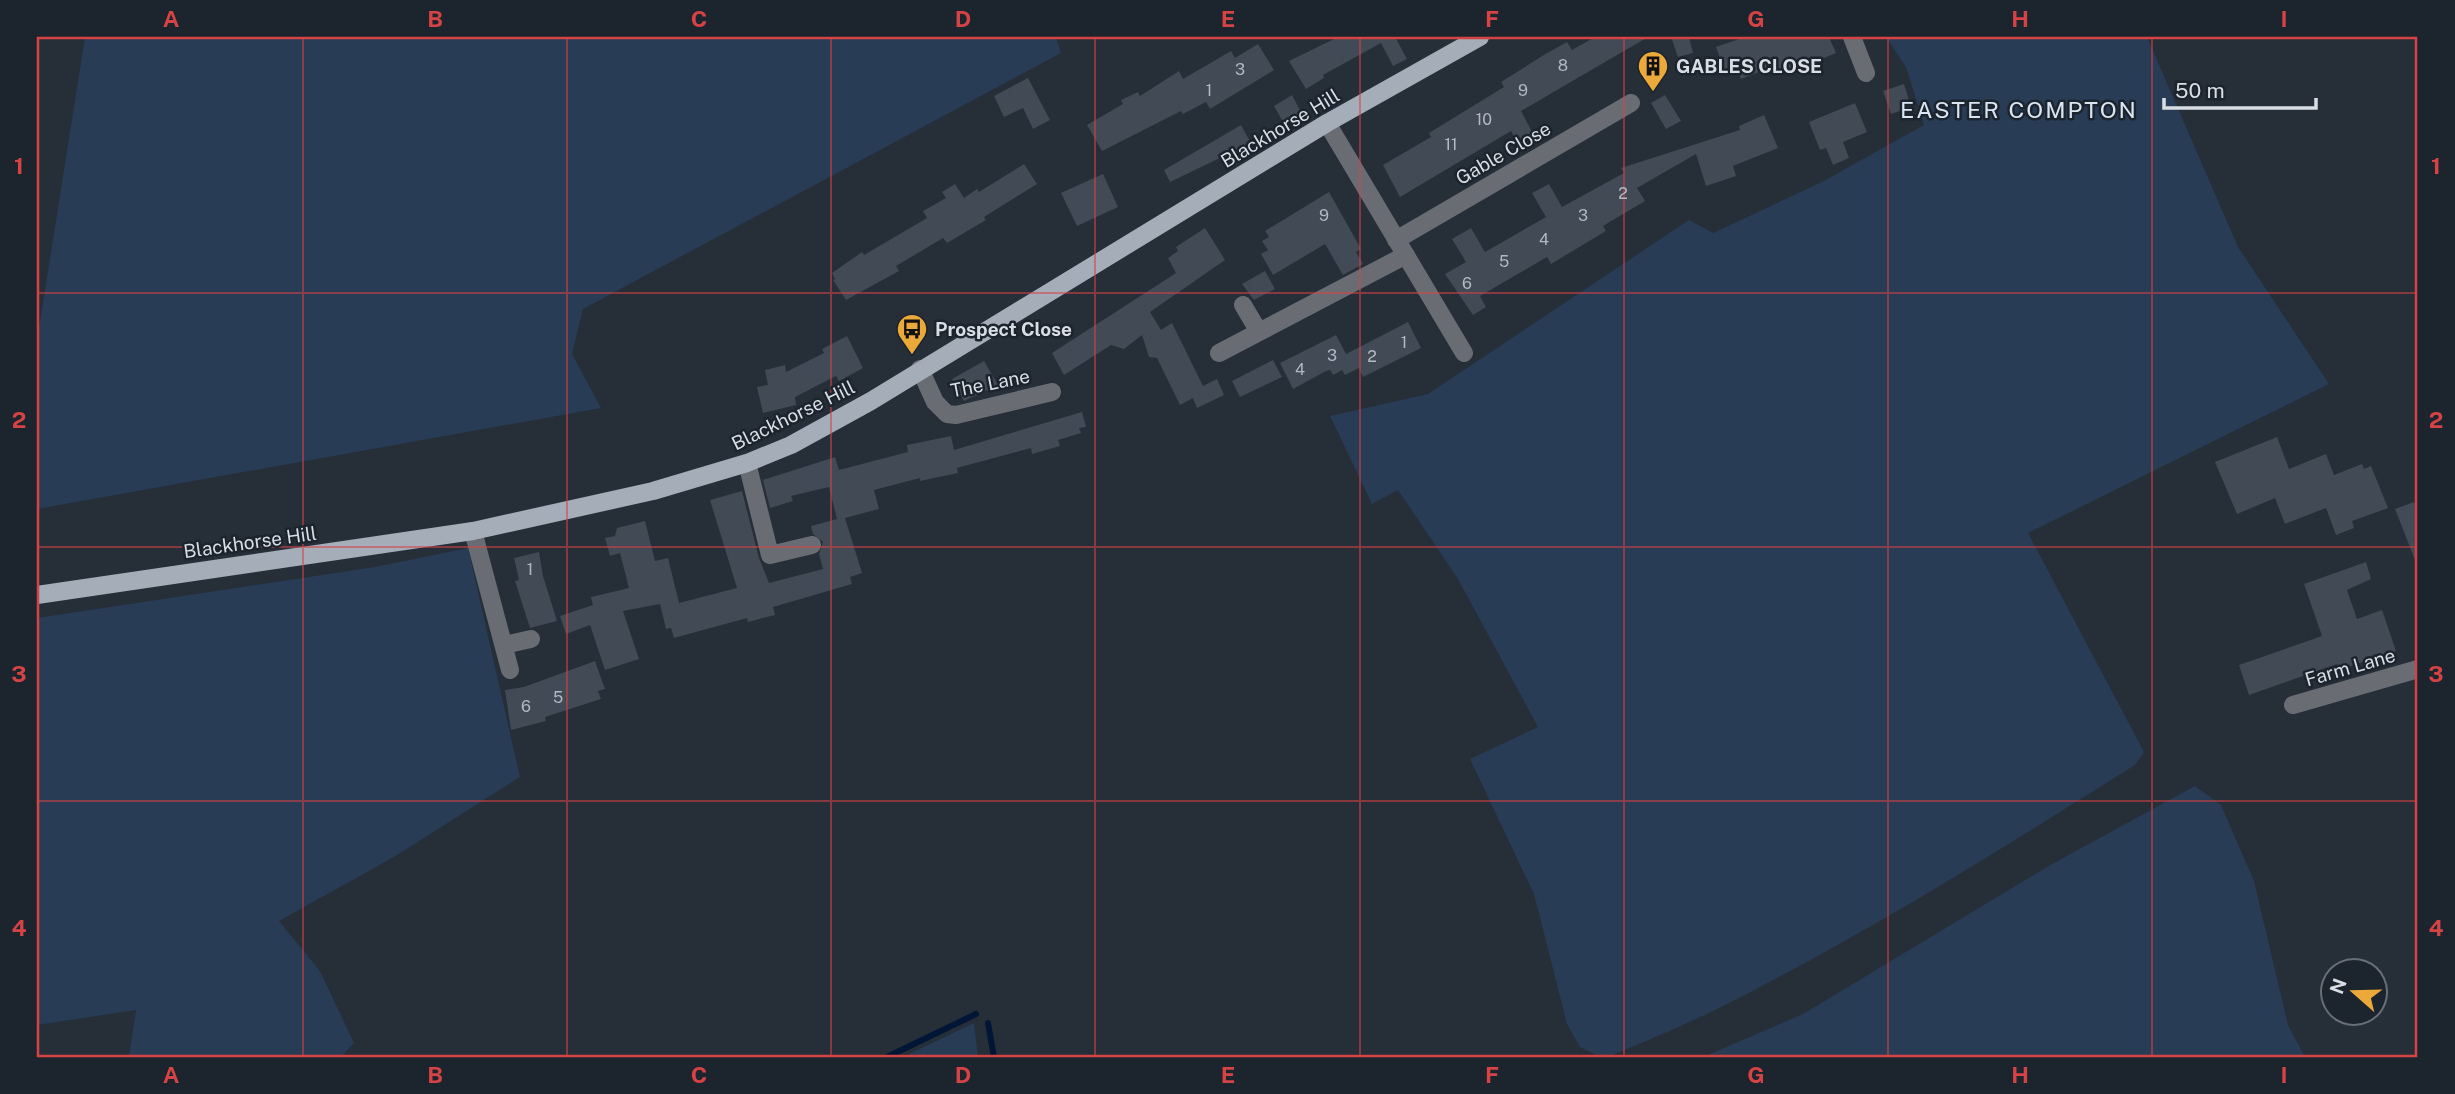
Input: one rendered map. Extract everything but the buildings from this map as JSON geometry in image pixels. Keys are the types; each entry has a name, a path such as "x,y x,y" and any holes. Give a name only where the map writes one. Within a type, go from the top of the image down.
{"main road":[{"name":"Blackhorse Hill","path":"37,595 473,531 653,491 747,463 791,445 871,401 1327,123 1480,37"}],"street":[{"path":"1852,37 1866,73"},
{"name":"Gable Close","path":"1401,248 1631,103"},
{"path":"1327,123 1464,353"},
{"path":"1219,353 1401,248"},
{"path":"1243,305 1258,332"},
{"name":"The Lane","path":"920,369 935,402 947,414 956,415 1052,392"},
{"path":"747,463 770,555 812,545"},
{"path":"473,531 510,670"},
{"path":"504,645 531,639"},
{"name":"Farm Lane","path":"2293,705 2418,669"}],"shaded area":[{"path":"85,37 1056,37 1061,53 583,309 572,354 601,408 37,509 37,341"},
{"path":"1886,37 2147,37 2238,247 2329,384 2028,533 2144,752 2135,765 1980,861 1823,953 1702,1016 1608,1057 1600,1057 1580,1047 1567,1024 1534,894 1470,759 1538,727 1458,579 1398,490 1372,504 1330,416 1428,394 1689,220 1713,233 1822,182 1924,125 1906,67"},
{"path":"468,548 520,777 394,857 279,921 320,971 354,1043 341,1057 129,1057 136,1010 37,1025 37,618 375,567"},
{"path":"2195,786 2221,805 2254,881 2288,1025 2305,1057 1703,1057 1803,1014 2052,864"},
{"path":"974,1023 978,1057 903,1057"}],"waterway":[{"path":"887,1057 976,1014"},
{"path":"988,1023 994,1057"}],"place":[{"name":"GABLES CLOSE","path":"1653,93"},
{"name":"Prospect Close","path":"912,356"}],"district":[{"name":"EASTER COMPTON","path":"2019,110"}]}
